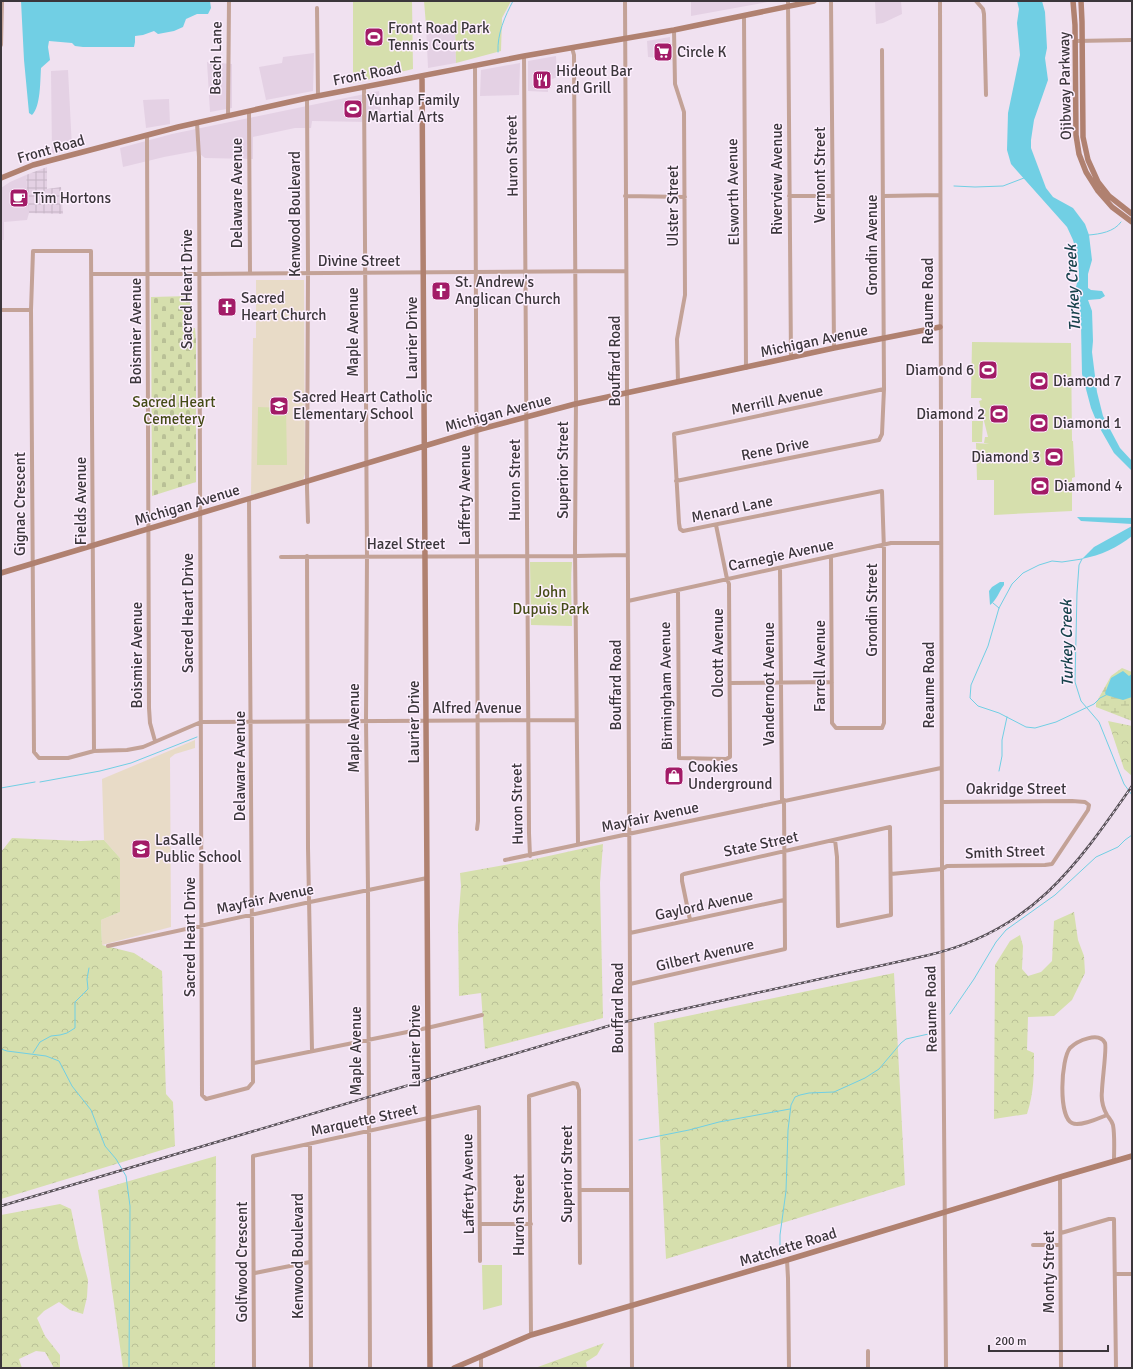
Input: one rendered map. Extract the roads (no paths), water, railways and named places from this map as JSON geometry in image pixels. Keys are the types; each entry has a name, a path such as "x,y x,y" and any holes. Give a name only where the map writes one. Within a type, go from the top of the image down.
{"street":[{"path":"1,45 2,1"},
{"name":"Beach Lane","path":"228,116 229,1"},
{"name":"Bouffard Road","path":"625,1 632,1368"},
{"name":"Front Road","path":"1,178 33,165 147,135 307,98 474,65 674,30 744,16 788,4 814,1"},
{"name":"Vermont Street","path":"831,1 834,348"},
{"name":"Reaume Road","path":"940,1 941,768 946,1368"},
{"path":"976,1 983,9 984,14 986,95"},
{"name":"Ojibway Parkway","path":"1073,1 1076,135 1079,154 1086,172 1098,191 1112,207 1132,222"},
{"name":"Ojibway Parkway","path":"1081,1 1083,138 1088,160 1098,182 1109,196 1132,214"},
{"name":"Riverview Avenue","path":"788,4 790,358"},
{"path":"317,8 318,96"},
{"name":"Elsworth Avenue","path":"744,16 746,368"},
{"name":"Ulster Street","path":"674,30 675,84 684,112 685,197 685,295 677,339 678,382"},
{"path":"1075,41 1132,40"},
{"name":"Superior Street","path":"572,48 574,55 578,844"},
{"name":"Grondin Avenue","path":"879,440 882,434 884,389 882,50"},
{"name":"Huron Street","path":"524,56 528,834 530,856"},
{"name":"Lafferty Avenue","path":"474,65 478,720 477,828"},
{"name":"Laurier Drive","path":"422,76 430,1368"},
{"name":"Maple Avenue","path":"364,87 370,1368"},
{"name":"Kenwood Boulevard","path":"307,98 308,522"},
{"name":"Delaware Avenue","path":"249,112 250,273"},
{"name":"Sacred Heart Drive","path":"197,123 199,157 202,1095 204,1098 208,1099 248,1088 253,1082"},
{"name":"Boismier Avenue","path":"147,135 149,708 150,723 155,742"},
{"path":"625,196 685,197"},
{"path":"789,196 832,196"},
{"path":"884,196 940,196"},
{"name":"Gignac Crescent","path":"91,251 33,251 31,310 34,752 39,758 68,758 94,751"},
{"name":"Fields Avenue","path":"91,251 94,751"},
{"name":"Divine Street","path":"92,274 626,271"},
{"path":"1,310 31,310"},
{"name":"Michigan Avenue","path":"1,573 425,445 575,404 627,394 834,348 940,327"},
{"name":"Merrill Avenue","path":"674,434 884,389"},
{"name":"Menard Lane","path":"674,434 680,529 683,531 882,491"},
{"name":"Rene Drive","path":"676,481 879,440"},
{"name":"Grondin Street","path":"882,491 884,545 884,723 882,728"},
{"name":"Delaware Avenue","path":"249,498 252,721 253,1082"},
{"name":"Olcott Avenue","path":"703,759 723,759 730,757 729,584 716,525"},
{"name":"Carnegie Avenue","path":"628,601 891,543 941,543"},
{"name":"Hazel Street","path":"281,557 627,555"},
{"path":"307,556 312,1051"},
{"name":"Farrell Avenue","path":"831,557 832,723 836,728 882,728"},
{"name":"Vandernoot Avenue","path":"780,568 785,949"},
{"name":"Birmingham Avenue","path":"678,590 679,758 703,759"},
{"path":"730,683 832,682"},
{"name":"Alfred Avenue","path":"94,751 127,750 143,747 201,722 577,720"},
{"name":"Mayfair Avenue","path":"505,860 530,856 578,844 941,768"},
{"name":"Oakridge Street","path":"942,802 1072,801 1085,802 1089,805"},
{"name":"Smith Street","path":"891,874 942,869 946,866 1052,864 1088,810 1089,805"},
{"name":"State Street","path":"690,920 682,881 682,875 684,874 890,827 891,874"},
{"path":"835,840 838,857 838,926 891,915 891,874"},
{"name":"Mayfair Avenue","path":"108,946 427,878"},
{"name":"Gaylord Avenue","path":"630,933 784,900"},
{"name":"Gilbert Avenure","path":"630,984 785,949"},
{"path":"254,1063 427,1028 482,1015"},
{"path":"1107,1115 1078,1124 1072,1123 1066,1117 1065,1112 1062,1082 1067,1054 1075,1043 1094,1037 1102,1038 1106,1043 1102,1093 1104,1108 1113,1124 1114,1162"},
{"name":"Superior Street","path":"529,1096 573,1084 577,1084 579,1090 580,1263"},
{"name":"Huron Street","path":"529,1096 531,1335"},
{"name":"Lafferty Avenue","path":"479,1108 480,1261"},
{"name":"Marquette Street","path":"253,1156 479,1108"},
{"name":"Kenwood Boulevard","path":"310,1144 311,1368"},
{"name":"Golfwood Crescent","path":"253,1156 255,1273 254,1368"},
{"name":"Matchette Road","path":"454,1368 531,1335 1132,1156"},
{"name":"Monty Street","path":"1060,1177 1062,1368"},
{"path":"580,1190 631,1190"},
{"path":"1061,1233 1109,1219 1114,1219 1116,1368"},
{"path":"480,1224 531,1224"},
{"path":"1033,1245 1060,1245"},
{"path":"787,1260 789,1368"},
{"path":"255,1273 310,1262"},
{"path":"1115,1274 1132,1274"},
{"path":"868,1351 868,1368"},
{"path":"481,1356 481,1368"}],"water":[{"path":"21,1 210,1 211,8 208,14 197,14 186,19 183,27 174,31 158,34 154,31 135,36 134,47 83,47 75,46 72,43 49,41 48,47 50,60 41,68 39,100 32,115 29,113 24,60"},
{"name":"Turkey Creek","path":"1017,1 1042,1 1045,12 1047,48 1045,58 1048,80 1034,120 1031,148 1046,188 1053,197 1073,208 1085,224 1089,235 1092,260 1088,274 1088,288 1091,290 1102,291 1105,296 1100,299 1088,300 1092,311 1092,352 1097,392 1103,416 1120,448 1132,461 1132,471 1114,453 1098,425 1091,408 1082,374 1081,324 1079,303 1075,291 1079,275 1078,258 1073,240 1067,227 1011,164 1007,150 1008,113 1020,55 1017,23 1019,9"},
{"path":"1077,517 1132,518 1132,524 1081,521"},
{"name":"Turkey Creek","path":"1132,526 1132,536 1121,544 1102,553 1082,559 1094,547"},
{"path":"1000,582 1004,582 1004,585 990,605 989,591"},
{"path":"1123,671 1129,676 1132,674 1132,697 1123,700 1106,695 1105,693 1111,678"}],"waterway":[{"path":"498,52 500,32 504,19 513,1"},
{"path":"954,186 1003,186 1024,178"},
{"path":"1089,235 1111,230 1121,222"},
{"path":"1082,559 1062,562 1052,561 1039,565 1023,573 1012,584 999,608 988,646 971,685 970,698 978,706 999,713 1026,727 1035,728 1056,722 1094,704 1106,695"},
{"name":"Turkey Creek","path":"1082,559 1079,565 1077,593 1075,682 1081,701 1099,722 1124,784 1132,795"},
{"path":"993,603 999,608"},
{"path":"999,771 1002,756 1002,740 1007,717"},
{"path":"40,782 100,771 131,763 197,737"},
{"path":"1,788 35,782"},
{"path":"950,1014 974,979 996,942 1006,930 1055,895 1096,857 1118,847 1132,835"},
{"path":"33,1053 40,1042 51,1036 67,1033 75,1028 75,1002 88,989 87,979 89,968"},
{"path":"780,1256 780,1235 786,1191 788,1130 791,1105 795,1097 809,1093 834,1092 865,1078 879,1069 906,1039 937,1031"},
{"path":"1,1049 46,1056 59,1061 72,1086 91,1110 105,1146 116,1159 126,1176 130,1206 129,1368"},
{"path":"639,1140 689,1130 719,1122 790,1109"}],"railway":[{"path":"1,1206 615,1024 929,955 965,944 996,930 1023,913 1047,892 1070,869 1091,844 1132,786"}],"place":[{"name":"Front Road Park Tennis Courts","path":"374,37"},
{"name":"Circle K","path":"663,52"},
{"name":"Hideout Bar and Grill","path":"542,80"},
{"name":"Yunhap Family Martial Arts","path":"353,109"},
{"name":"Tim Hortons","path":"19,198"},
{"name":"St. Andrew's Anglican Church","path":"441,291"},
{"name":"Sacred Heart Church","path":"227,307"},
{"name":"Diamond 6","path":"988,370"},
{"name":"Diamond 7","path":"1039,381"},
{"name":"Sacred Heart Catholic Elementary School","path":"279,406"},
{"name":"Diamond 2","path":"999,414"},
{"name":"Diamond 1","path":"1039,423"},
{"name":"Diamond 3","path":"1054,457"},
{"name":"Diamond 4","path":"1040,486"},
{"name":"Cookies Underground","path":"674,776"},
{"name":"LaSalle Public School","path":"141,849"}],"park label":[{"name":"Sacred Heart Cemetery","path":"174,410"},
{"name":"John Dupuis Park","path":"551,600"}]}
